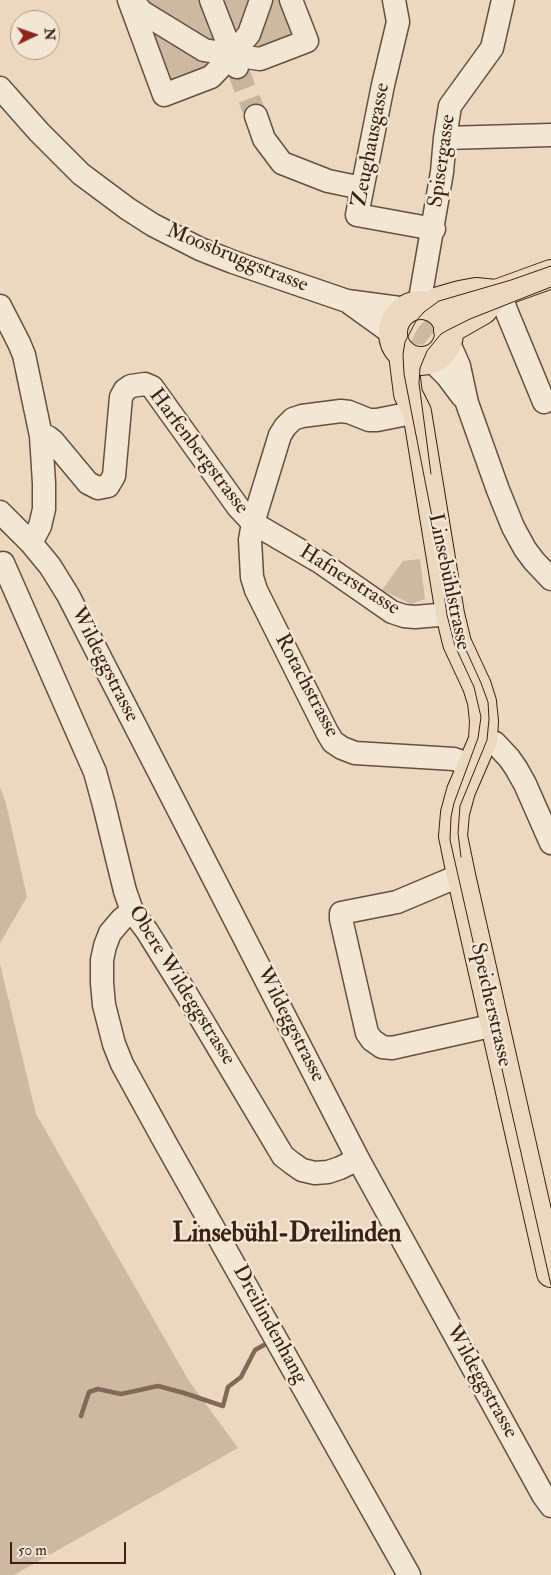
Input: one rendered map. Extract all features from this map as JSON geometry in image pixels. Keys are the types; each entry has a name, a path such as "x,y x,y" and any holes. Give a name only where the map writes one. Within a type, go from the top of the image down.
{"main road":[{"path":"424,346 396,319 419,307 439,301 476,292 498,294 551,274"},
{"path":"424,346 483,310 498,294"},
{"path":"419,307 443,316 447,322 424,346"},
{"name":"Linsebühlstrasse","path":"424,346 408,394 417,412 450,614 457,643 477,686 482,702 484,721 482,740"},
{"name":"Speicherstrasse","path":"482,740 461,791 455,813 453,836 551,1274"}],"street":[{"path":"130,0 142,12 204,50 234,62"},
{"path":"130,0 164,95 211,77 234,62 260,59 307,41 292,0"},
{"path":"211,0 234,62"},
{"path":"234,62 249,34 261,0"},
{"name":"Zeughausgasse","path":"394,0 398,22 383,84 357,215 434,229"},
{"name":"Spisergasse","path":"419,307 434,229 442,172 444,138 450,106 492,48 503,0"},
{"name":"Moosbruggstrasse","path":"0,88 59,154 81,174 120,204 153,225 218,256 347,301 424,346 468,403 513,527 525,550 551,579"},
{"path":"256,116 264,139 282,163 328,181 362,188"},
{"path":"444,138 551,135"},
{"path":"498,294 544,402"},
{"name":"Moosbruggstrasse","path":"347,301 419,307"},
{"path":"0,306 24,355 41,436 44,509 40,526 31,543"},
{"name":"Harfenbergstrasse","path":"41,436 48,437 88,483 98,488 108,486 114,476 122,397 125,390 131,386 145,384 152,387 238,507 253,523 280,435 285,426 293,419 302,416 349,412 369,420 377,420 417,412"},
{"name":"Wildeggstrasse","path":"0,512 31,543 56,574 68,595 358,1159 543,1495 551,1506"},
{"name":"Hafnerstrasse","path":"253,523 320,562 392,612 415,617 450,614"},
{"name":"Rotachstrasse","path":"253,523 250,540 251,566 256,590 333,742 355,753 454,759 472,766"},
{"name":"Obere Wildeggstrasse","path":"3,564 95,772 125,891 132,911 147,931 187,995 284,1156 302,1170 315,1173 328,1172 358,1159"},
{"path":"482,740 495,743 516,768 551,843"},
{"path":"461,875 397,902 341,913 341,919 367,1033 372,1040 382,1047 392,1048 495,1025"},
{"name":"Dreilindenhang","path":"132,911 110,933 104,946 102,960 104,1005 114,1044 122,1064 408,1575"}],"shaded area":[{"path":"142,0 207,0 222,41 206,47"},
{"path":"214,0 257,0 245,33 228,39"},
{"path":"265,0 286,0 301,40 259,56 251,36"},
{"path":"138,15 202,55 209,75 166,91"},
{"path":"426,319 431,323 434,332 423,345 411,342 418,328"},
{"path":"420,559 425,599 411,604 382,590 403,561"},
{"path":"0,787 6,803 27,897 0,943"},
{"path":"0,964 36,1114 189,1381 238,1448 14,1575 0,1575"}],"waterway":[{"path":"81,1416 89,1392 98,1389 121,1394 158,1386 223,1406 228,1387 241,1377 255,1350 264,1345"}],"tunnel":[{"path":"237,68 256,116"}],"tram line":[{"path":"551,266 439,301 424,312 416,321 405,342 403,354 404,374 437,542 447,615 455,646 474,687 481,717 478,738 454,803 450,840 551,1285"},
{"path":"431,474 419,383 420,368 427,351 441,334 448,330 470,319 551,287"},
{"path":"449,577 462,641 488,702 489,719 487,740 460,806 458,833 461,857"}],"district":[{"name":"Linsebühl-Dreilinden","path":"287,1235"}]}
